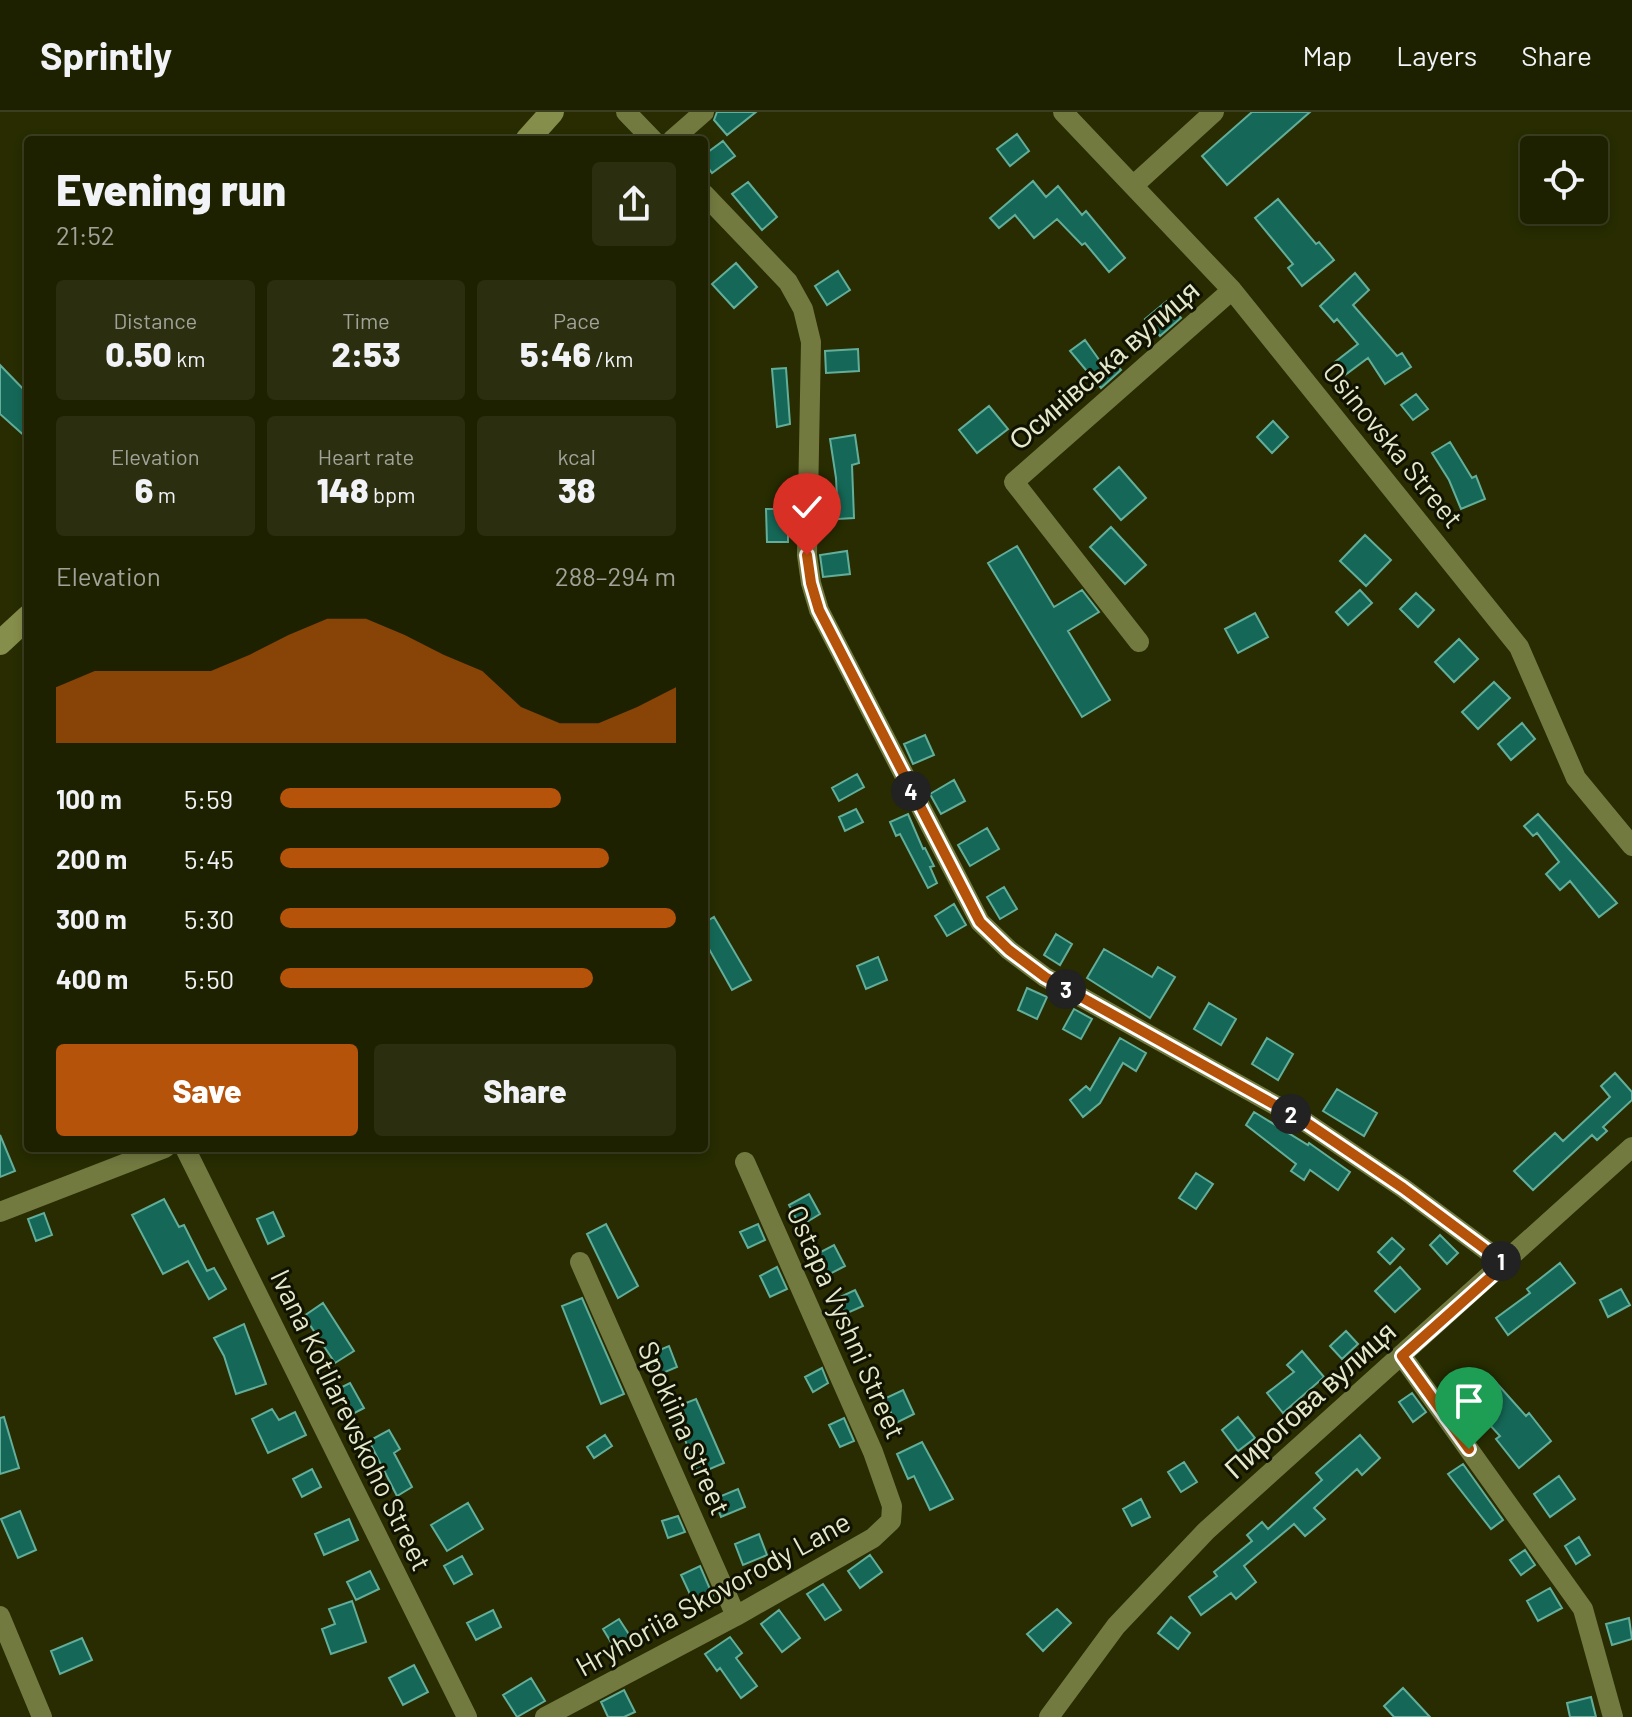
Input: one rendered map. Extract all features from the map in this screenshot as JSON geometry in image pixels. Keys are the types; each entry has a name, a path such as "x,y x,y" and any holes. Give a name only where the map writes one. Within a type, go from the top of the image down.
{"main road":[{"path":"531,136 552,112"},
{"path":"0,643 24,621"}],"street":[{"path":"626,112 649,136"},
{"path":"677,136 704,112"},
{"name":"Osinovska Street","path":"1063,112 1232,290 1519,647 1576,778 1632,846"},
{"path":"1134,185 1214,112"},
{"path":"708,198 788,282 803,309 811,342 807,555 811,583 819,610 980,922 1009,950 1045,977 1304,1121 1403,1188 1505,1264"},
{"name":"Осинівська вулиця","path":"1139,642 1014,482 1232,290"},
{"name":"Пирогова вулиця","path":"1049,1717 1116,1626 1206,1531 1632,1147"},
{"path":"0,1212 155,1152"},
{"name":"Ivana Kotliarevskoho Street","path":"187,1152 467,1717"},
{"name":"Ostapa Vyshni Street","path":"745,1162 873,1452 892,1506"},
{"name":"Spokiina Street","path":"580,1262 736,1616"},
{"path":"1402,1356 1583,1609 1613,1717"},
{"name":"Hryhoriia Skovorody Lane","path":"545,1717 736,1616 873,1538 891,1521 892,1506"},
{"path":"0,1616 42,1717"}],"building":[{"path":"717,112 756,112 727,135 714,120"},
{"path":"1252,112 1310,112 1227,185 1202,156"},
{"path":"1017,134 1029,151 1010,166 997,149"},
{"path":"723,141 735,156 712,173 708,168 708,152"},
{"path":"1033,181 1046,197 1058,186 1082,215 1086,211 1125,258 1109,272 1085,243 1082,245 1057,219 1034,238 1015,215 999,228 990,218"},
{"path":"748,182 777,217 762,230 732,194"},
{"path":"1278,199 1316,244 1319,242 1334,260 1302,286 1288,268 1293,264 1255,218"},
{"path":"736,263 757,287 734,308 712,284"},
{"path":"838,271 850,290 827,305 815,286"},
{"path":"1355,273 1369,290 1353,305 1397,356 1402,353 1411,367 1385,384 1368,358 1345,375 1335,362 1358,344 1337,319 1334,322 1320,306"},
{"path":"1167,301 1181,318 1160,336 1145,319"},
{"path":"1085,340 1105,368 1113,361 1121,370 1101,388 1070,351"},
{"path":"858,349 859,371 826,373 825,351"},
{"path":"0,365 24,390 24,435 0,414"},
{"path":"786,368 790,424 777,427 772,369"},
{"path":"1416,394 1428,409 1413,420 1401,405"},
{"path":"989,406 1008,429 977,453 959,430"},
{"path":"1273,421 1288,437 1272,453 1257,437"},
{"path":"855,435 859,463 852,465 854,518 838,519 830,439"},
{"path":"1450,442 1472,478 1476,476 1485,499 1461,509 1449,480 1432,453"},
{"path":"1119,467 1146,498 1121,520 1094,489"},
{"path":"766,509 788,509 788,542 767,542"},
{"path":"1111,527 1146,565 1125,584 1090,547"},
{"path":"1365,535 1391,560 1366,586 1340,561"},
{"path":"1017,546 1054,607 1082,590 1099,612 1068,631 1110,700 1082,717 988,563"},
{"path":"847,551 850,574 823,577 820,555"},
{"path":"1360,590 1372,603 1348,625 1336,612"},
{"path":"1416,593 1434,610 1418,627 1400,609"},
{"path":"1255,613 1268,637 1238,653 1225,629"},
{"path":"1459,639 1478,659 1454,682 1435,662"},
{"path":"1494,682 1510,698 1478,729 1462,712"},
{"path":"1522,723 1535,739 1511,760 1498,744"},
{"path":"925,735 934,755 913,764 904,744"},
{"path":"857,774 864,787 839,801 832,788"},
{"path":"954,780 965,801 941,814 930,794"},
{"path":"856,809 863,822 845,831 839,817"},
{"path":"908,814 934,866 930,867 937,883 928,888 900,834 896,836 890,822"},
{"path":"1538,814 1617,903 1599,917 1570,881 1560,890 1546,874 1559,862 1537,833 1533,836 1524,826"},
{"path":"987,828 999,849 970,866 958,845"},
{"path":"1004,887 1017,909 1000,919 987,897"},
{"path":"954,904 966,925 947,936 935,916"},
{"path":"714,917 751,980 732,990 708,947 708,921"},
{"path":"1056,934 1072,944 1060,965 1044,955"},
{"path":"1104,949 1152,977 1158,967 1175,977 1150,1018 1087,978"},
{"path":"878,957 887,980 866,989 857,966"},
{"path":"1027,988 1047,997 1037,1019 1018,1010"},
{"path":"1209,1003 1236,1019 1221,1045 1194,1029"},
{"path":"1074,1009 1092,1019 1081,1039 1063,1029"},
{"path":"1120,1038 1146,1053 1136,1071 1123,1063 1100,1103 1083,1117 1070,1100 1086,1086 1090,1090"},
{"path":"1267,1038 1293,1054 1278,1080 1252,1064"},
{"path":"1615,1073 1632,1092 1632,1100 1603,1127 1607,1131 1597,1140 1592,1135 1533,1190 1514,1171 1555,1133 1563,1141 1610,1097 1601,1086"},
{"path":"1337,1089 1377,1113 1364,1136 1323,1111"},
{"path":"1254,1112 1309,1143 1350,1172 1338,1190 1310,1170 1304,1180 1291,1171 1296,1164 1246,1125"},
{"path":"0,1135 15,1171 0,1177"},
{"path":"1196,1173 1213,1184 1196,1209 1179,1198"},
{"path":"809,1194 820,1214 800,1226 789,1205"},
{"path":"164,1199 179,1227 184,1225 207,1271 214,1268 226,1289 209,1299 188,1261 163,1274 132,1215"},
{"path":"273,1212 284,1236 268,1244 257,1219"},
{"path":"44,1213 52,1235 36,1241 28,1219"},
{"path":"606,1224 638,1286 618,1298 587,1234"},
{"path":"758,1224 765,1240 748,1248 740,1232"},
{"path":"1440,1235 1458,1253 1447,1264 1430,1245"},
{"path":"1392,1238 1404,1249 1390,1264 1378,1252"},
{"path":"834,1245 845,1266 826,1276 815,1255"},
{"path":"1560,1263 1575,1283 1508,1335 1496,1318 1530,1293 1527,1289"},
{"path":"777,1267 787,1289 770,1297 760,1276"},
{"path":"1400,1267 1420,1289 1395,1312 1375,1291"},
{"path":"1621,1289 1630,1305 1608,1317 1600,1300"},
{"path":"855,1290 863,1306 845,1314 838,1298"},
{"path":"582,1298 624,1394 601,1404 562,1306"},
{"path":"323,1303 354,1351 335,1363 304,1316"},
{"path":"244,1324 266,1384 236,1394 224,1356 214,1338"},
{"path":"1346,1331 1358,1344 1342,1359 1330,1346"},
{"path":"669,1346 677,1367 658,1375 650,1354"},
{"path":"1302,1351 1324,1377 1283,1413 1267,1393 1294,1372 1287,1365"},
{"path":"822,1368 828,1383 813,1392 805,1377"},
{"path":"1493,1379 1526,1416 1529,1413 1551,1441 1519,1468 1496,1439 1500,1436 1468,1401"},
{"path":"350,1383 364,1408 349,1416 336,1390"},
{"path":"903,1390 914,1414 896,1423 884,1399"},
{"path":"1412,1393 1426,1412 1413,1422 1399,1402"},
{"path":"696,1399 724,1463 698,1474 673,1408"},
{"path":"272,1409 279,1420 295,1412 306,1435 268,1453 252,1419"},
{"path":"4,1417 19,1468 0,1474 0,1418"},
{"path":"1238,1417 1255,1438 1238,1451 1222,1430"},
{"path":"844,1418 854,1441 840,1447 829,1425"},
{"path":"389,1430 400,1449 394,1453 412,1487 397,1496 369,1441"},
{"path":"605,1435 612,1446 594,1458 587,1447"},
{"path":"1360,1435 1380,1458 1362,1475 1357,1469 1314,1508 1325,1519 1305,1536 1294,1524 1244,1566 1256,1582 1236,1599 1231,1593 1201,1615 1189,1597 1217,1576 1214,1572 1252,1541 1247,1535 1262,1522 1268,1529 1322,1480 1316,1473"},
{"path":"922,1442 953,1499 930,1510 914,1476 908,1479 897,1454"},
{"path":"1184,1462 1197,1482 1181,1492 1168,1472"},
{"path":"1463,1464 1503,1520 1491,1529 1448,1474"},
{"path":"312,1469 321,1487 302,1497 293,1479"},
{"path":"1559,1476 1575,1499 1550,1517 1534,1494"},
{"path":"738,1489 745,1507 721,1517 714,1499"},
{"path":"1141,1499 1150,1517 1132,1526 1123,1509"},
{"path":"468,1503 483,1529 447,1551 431,1525"},
{"path":"20,1511 36,1550 18,1558 1,1519"},
{"path":"678,1516 685,1532 668,1538 662,1521"},
{"path":"349,1519 358,1540 324,1555 315,1534"},
{"path":"759,1534 767,1555 743,1565 735,1544"},
{"path":"1579,1537 1590,1555 1576,1564 1565,1546"},
{"path":"1525,1550 1535,1565 1521,1575 1510,1560"},
{"path":"870,1555 882,1572 860,1588 848,1571"},
{"path":"462,1556 472,1574 454,1584 444,1566"},
{"path":"700,1566 713,1596 695,1605 681,1575"},
{"path":"370,1571 379,1589 356,1600 347,1582"},
{"path":"823,1584 841,1610 825,1620 807,1594"},
{"path":"1550,1588 1562,1608 1538,1621 1527,1601"},
{"path":"352,1601 366,1642 331,1654 322,1629 335,1624 329,1609"},
{"path":"1057,1609 1071,1623 1043,1651 1027,1634"},
{"path":"493,1610 501,1627 476,1640 467,1623"},
{"path":"779,1610 800,1638 782,1652 761,1624"},
{"path":"1171,1617 1190,1633 1178,1649 1158,1633"},
{"path":"1629,1618 1632,1639 1612,1645 1606,1624"},
{"path":"619,1619 632,1639 615,1649 603,1629"},
{"path":"730,1637 742,1653 736,1658 757,1686 741,1698 720,1668 717,1671 705,1654"},
{"path":"82,1638 92,1660 60,1674 51,1651"},
{"path":"414,1665 428,1692 403,1705 389,1678"},
{"path":"531,1678 545,1701 517,1717 503,1695"},
{"path":"1403,1688 1430,1717 1394,1717 1384,1706"},
{"path":"624,1690 635,1712 624,1717 608,1717 601,1702"},
{"path":"1591,1697 1596,1717 1570,1717 1567,1703"}],"route":[{"path":"807,555 819,610 980,922 1009,950 1045,977 1304,1121 1403,1188 1505,1264 1402,1356 1469,1449"}]}
